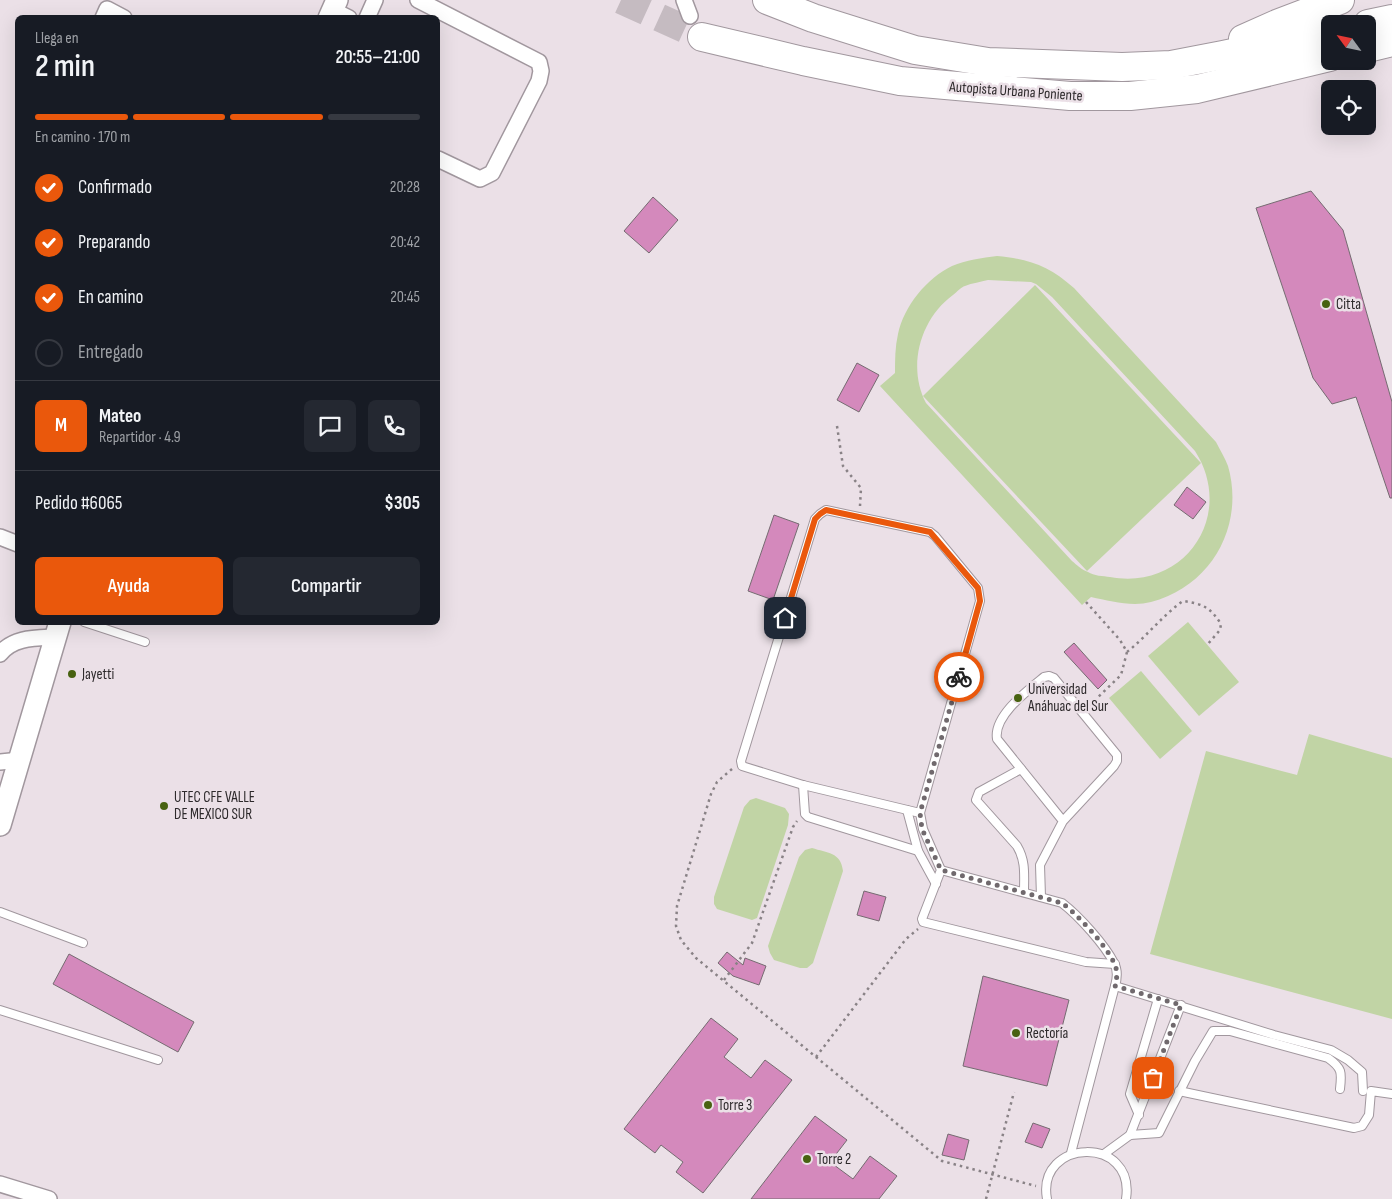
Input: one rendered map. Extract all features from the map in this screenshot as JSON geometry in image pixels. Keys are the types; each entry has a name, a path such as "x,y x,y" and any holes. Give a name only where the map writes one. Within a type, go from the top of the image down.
{"highway":[{"name":"Autopista Urbana Poniente","path":"766,0 813,18 915,50 988,62 1122,67 1171,64 1321,34"},
{"path":"1223,55 1239,41 1279,23 1340,0"},
{"path":"1376,22 1392,19"},
{"name":"Autopista Urbana Poniente","path":"696,27 803,61 900,82 1070,96 1130,96 1197,89 1321,59"},
{"path":"1376,46 1392,42"}],"main road":[{"path":"0,825 10,761 58,630"}],"street":[{"path":"368,15 375,0"},
{"path":"418,0 539,62 541,71 539,81 492,174 480,179 440,160"},
{"path":"684,0 696,27"},
{"path":"104,15 107,9 118,15"},
{"path":"0,537 15,543"},
{"path":"0,654 23,639 58,630"},
{"path":"0,1184 49,1199"}],"lane":[{"path":"920,813 803,785 742,766 741,762 815,519 826,510 930,532 978,588 980,601 920,813 922,829 941,870 922,919 925,924 1086,962 1115,964"},
{"path":"93,625 145,642"},
{"path":"1041,897 1040,865 1063,821 1117,761 1117,755 1083,712 1054,678 1049,676 1044,677 1014,702 997,727 996,739 1063,821"},
{"path":"1021,769 978,792 976,800 1022,854 1024,892"},
{"path":"803,785 805,814 808,818 918,851"},
{"path":"907,810 918,851 936,884"},
{"path":"941,870 1062,903 1074,912 1095,936 1115,964 1117,978 1071,1154"},
{"path":"0,912 83,942"},
{"path":"1115,986 1274,1035 1331,1050 1348,1060 1362,1072 1363,1091"},
{"path":"1139,1115 1130,1094 1158,999"},
{"path":"1104,1154 1130,1135 1181,1005"},
{"path":"0,1010 158,1060"},
{"path":"1130,1135 1159,1133 1179,1091 1213,1031 1230,1031 1328,1058 1339,1068 1342,1074 1340,1089"},
{"path":"1179,1091 1354,1128 1362,1126 1369,1115 1371,1091 1392,1094"},
{"path":"1047,1199 1045,1188 1053,1167 1071,1154 1087,1151 1104,1154 1116,1163 1124,1175 1128,1190 1126,1199"}],"path":[{"path":"837,426 843,466 862,488 857,517"},
{"path":"1083,712 1121,675 1127,652 1166,614 1183,601 1200,603 1214,614 1221,624 1220,630 1207,645"},
{"path":"1086,602 1120,640 1127,652"},
{"path":"741,762 717,782 711,794 677,906 676,926 681,940 696,958 942,1161 1045,1188"},
{"path":"724,981 752,943 793,827 800,816 805,814"},
{"path":"816,1057 906,939 925,924"},
{"path":"986,1199 1014,1092"}],"green space":[{"path":"997,256 1019,259 1038,265 1065,280 1216,442 1224,457 1228,466 1232,488 1232,510 1227,531 1219,550 1207,567 1191,582 1173,594 1151,602 1136,604 1091,597 1082,605 880,386 895,373 896,344 901,324 911,303 926,285 952,266","holes":["988,280 1031,282 1052,297 1195,451 1206,475 1210,500 1206,523 1196,543 1181,560 1161,572 1137,578 1110,577 1099,576 1082,569 1072,561 926,403 920,389 917,359 925,330 932,317 942,305 962,287 974,283"]},
{"path":"1035,285 1201,463 1087,571 923,396"},
{"path":"1188,622 1239,682 1199,716 1148,656"},
{"path":"1141,671 1192,731 1160,759 1109,698"},
{"path":"1309,734 1392,758 1392,1019 1150,954 1206,751 1297,775"},
{"path":"756,798 785,808 789,814 788,825 757,918 752,920 717,909 714,904 714,897 744,807 750,800"},
{"path":"812,848 832,854 839,860 843,871 813,963 807,968 800,968 774,960 768,946 799,857 805,850"}],"building":[{"name":"Citta","path":"1311,191 1343,230 1392,402 1392,498 1390,498 1356,397 1332,404 1313,378 1256,208"},
{"path":"653,197 678,220 649,253 624,231"},
{"path":"857,363 879,375 859,412 837,400"},
{"path":"1187,487 1206,502 1193,519 1174,505"},
{"path":"774,515 799,524 773,600 748,591"},
{"path":"1074,643 1107,680 1098,689 1064,652"},
{"path":"864,891 886,897 879,921 857,915"},
{"path":"727,952 743,965 745,958 766,966 759,985 733,976 718,963"},
{"path":"69,954 194,1022 178,1052 53,984"},
{"name":"Rectoría","path":"983,976 1069,1000 1047,1086 963,1066"},
{"name":"Torre 3","path":"711,1018 738,1039 724,1057 751,1078 765,1060 792,1080 703,1193 676,1172 683,1162 661,1145 655,1153 624,1129"},
{"name":"Torre 2","path":"815,1116 847,1140 830,1162 853,1179 870,1156 897,1176 879,1199 751,1199"},
{"path":"1033,1123 1050,1129 1042,1148 1025,1142"},
{"path":"948,1134 969,1140 964,1160 942,1155"}],"tunnel":[{"path":"621,0 702,37"}],"way so far":[{"path":"959,677 920,813 922,829 941,870 1062,903 1085,924 1115,964 1117,978 1115,986 1181,1005 1153,1078"}],"place":[{"name":"Citta","path":"1326,304"},
{"name":"Jayetti","path":"72,674"},
{"name":"Universidad Anáhuac del Sur","path":"1018,698"},
{"name":"UTEC CFE VALLE DE MEXICO SUR","path":"164,806"},
{"name":"Rectoría","path":"1016,1033"},
{"name":"Torre 3","path":"708,1105"},
{"name":"Torre 2","path":"807,1159"}],"route":[{"path":"785,618 815,519 826,510 930,532 978,588 980,594 980,601 959,677"}]}
